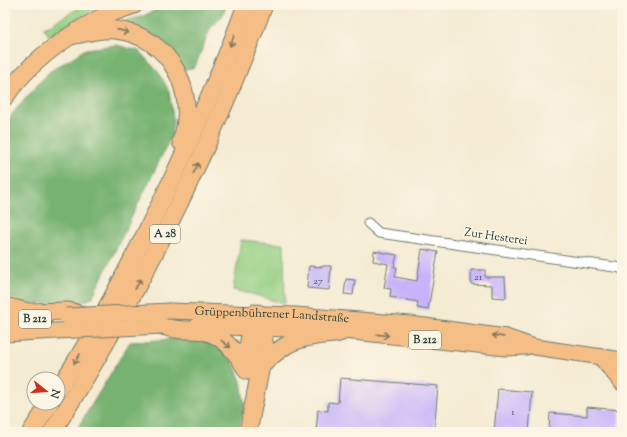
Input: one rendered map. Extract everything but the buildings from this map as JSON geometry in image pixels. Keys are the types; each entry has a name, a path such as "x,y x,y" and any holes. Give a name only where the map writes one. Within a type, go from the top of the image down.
{"highway":[{"path":"5,97 25,73 49,51 101,18 134,5"},
{"name":"A 28","path":"66,376 113,297 140,246 211,95 246,5"},
{"name":"A 28","path":"52,432 72,401 158,248 229,96 264,5"},
{"path":"71,36 102,30 116,30 142,37 157,46 167,56 183,84 187,103 184,135 155,200 155,214"},
{"path":"5,306 34,312 72,314"},
{"path":"167,318 175,330 203,331 214,335 231,346 255,368"},
{"path":"248,432 254,401 255,368 247,352 256,320"},
{"path":"255,368 278,350 297,339 324,335 337,335 344,331"},
{"path":"63,432 70,420 72,401"},
{"path":"31,432 45,411"}],"main road":[{"name":"Grüppenbührener Landstraße","path":"5,322 72,314 410,324 506,337 536,347 622,360"},
{"name":"Grüppenbührener Landstraße","path":"5,334 56,331 167,318"},
{"name":"Grüppenbührener Landstraße","path":"256,320 506,348 536,347"},
{"path":"600,357 622,383"}],"street":[{"name":"Zur Hesterei","path":"368,223 380,233 530,254 621,268 622,270"}],"green space":[{"path":"84,5 104,5 83,15 49,36 44,28"},
{"path":"166,5 227,5 222,16 210,29 195,67 179,71 126,27 126,20 141,17"},
{"path":"116,45 139,51 159,73 169,91 173,118 171,137 92,298 79,304 24,303 5,295 5,126 13,113 49,72 86,49"},
{"path":"241,240 284,244 285,304 233,290"},
{"path":"187,338 213,344 232,360 241,381 245,406 238,432 75,432 130,342"}]}
